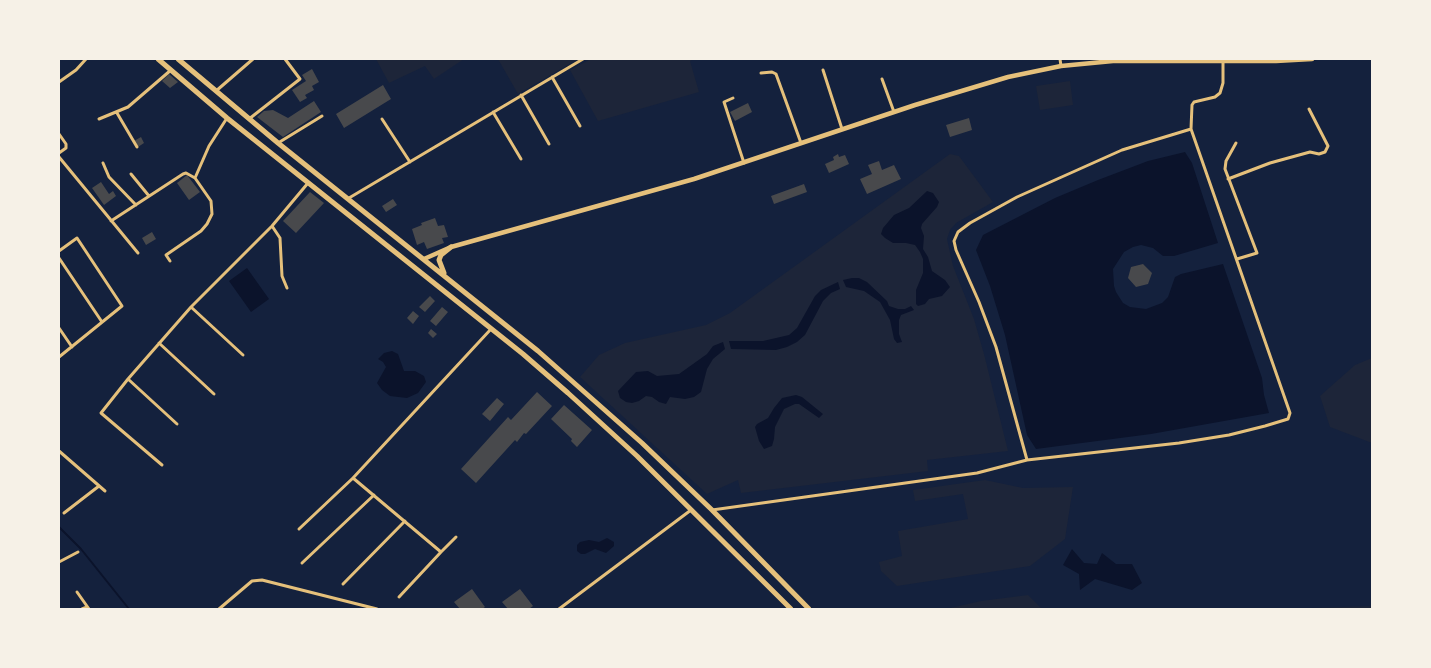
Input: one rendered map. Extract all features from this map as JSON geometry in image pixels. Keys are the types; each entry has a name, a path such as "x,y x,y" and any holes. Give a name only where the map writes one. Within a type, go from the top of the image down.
{"main road":[{"path":"158,59 308,183 530,360 610,430 791,609"},
{"path":"178,59 278,143 448,277 538,351 642,443 712,510 809,609"},
{"path":"416,269 424,259 451,248 694,179 894,112 1008,78 1061,66 1113,61 1276,61 1312,59"},
{"path":"448,277 441,267 439,260 451,248"},
{"path":"530,360 538,351"}],"street":[{"path":"59,82 76,70 86,59"},
{"path":"215,91 253,59"},
{"path":"249,119 300,79 285,59"},
{"path":"349,198 583,59"},
{"path":"1060,59 1061,66"},
{"path":"712,510 977,473 1027,460 1179,443 1228,435 1288,419 1290,413 1191,129 1192,105 1194,102 1215,97 1220,93 1223,83 1223,61"},
{"path":"99,119 128,107 171,70"},
{"path":"823,70 842,129"},
{"path":"761,72 776,74 801,143"},
{"path":"552,77 580,126"},
{"path":"882,79 894,112"},
{"path":"521,96 549,144"},
{"path":"733,98 724,102 744,163"},
{"path":"1228,179 1310,152 1319,154 1326,152 1328,146 1309,110"},
{"path":"493,112 521,159"},
{"path":"117,113 137,147"},
{"path":"278,143 322,116"},
{"path":"196,178 208,146 228,118"},
{"path":"382,119 410,162"},
{"path":"1027,460 996,347 956,250 954,241 958,232 1017,197 1122,150 1191,129"},
{"path":"59,134 66,144 66,148 59,153"},
{"path":"1236,143 1226,161 1225,169 1257,253 1236,259"},
{"path":"59,158 138,253"},
{"path":"103,163 109,177 136,205"},
{"path":"111,221 183,174 186,173 196,178 211,201 212,214 201,231 166,255 170,261"},
{"path":"131,174 149,196"},
{"path":"162,465 101,413 158,343 272,226 308,183"},
{"path":"272,226 280,238 282,276 287,288"},
{"path":"59,251 77,238 122,306 59,357"},
{"path":"59,258 102,322"},
{"path":"191,307 243,356"},
{"path":"59,328 72,346"},
{"path":"299,529 353,478 491,329"},
{"path":"158,343 214,394"},
{"path":"128,379 177,424"},
{"path":"59,451 105,491"},
{"path":"353,478 441,552"},
{"path":"64,513 99,486"},
{"path":"302,563 374,495"},
{"path":"559,609 691,509"},
{"path":"343,584 405,522"},
{"path":"399,597 456,537"},
{"path":"59,562 78,552"},
{"path":"218,609 252,581 262,580 378,609"},
{"path":"77,592 88,608 82,609"}],"shaded area":[{"path":"376,59 464,59 434,79 425,66 389,83"},
{"path":"498,59 578,59 518,94"},
{"path":"591,59 694,59 690,61 699,92 598,121 570,70"},
{"path":"1070,81 1073,105 1040,110 1036,86"},
{"path":"1185,152 1192,163 1218,243 1174,256 1163,256 1153,248 1141,245 1133,247 1124,252 1113,269 1114,286 1123,303 1130,307 1146,309 1162,303 1168,297 1175,277 1223,264 1262,378 1269,413 1151,434 1036,449 1027,435 1005,335 990,286 976,250 983,235 1055,198 1098,180 1148,161"},
{"path":"950,154 959,156 993,202 956,223 950,230 947,239 953,266 974,319 1008,451 927,460 928,471 741,493 738,480 707,494 580,377 599,355 625,343 706,325 730,313"},
{"path":"927,191 933,193 939,202 922,224 921,228 924,236 923,249 928,257 932,271 945,280 950,287 942,296 929,299 925,304 918,306 916,304 916,290 923,273 923,259 920,252 915,245 893,243 881,234 883,228 894,215 909,208"},
{"path":"247,268 269,299 251,312 229,281"},
{"path":"859,278 867,282 887,301 889,306 905,309 911,306 914,310 901,315 899,320 899,334 902,342 897,343 894,339 890,320 880,302 864,291 846,287 843,280"},
{"path":"838,282 840,289 831,293 823,301 805,335 797,342 776,350 731,349 729,341 763,341 789,335 797,328 815,296 821,290"},
{"path":"723,342 725,349 713,359 707,369 701,392 694,397 685,399 670,397 666,404 646,396 632,403 620,398 618,391 636,372 648,371 657,376 679,374 707,354 713,346"},
{"path":"392,351 398,354 404,371 415,371 424,376 426,382 418,393 407,398 390,396 377,383 386,367 378,359 384,353"},
{"path":"1372,358 1372,443 1330,427 1320,396 1355,365"},
{"path":"796,395 802,397 823,414 819,418 799,404 784,409 775,427 772,446 764,449 759,441 755,427 768,418 782,398"},
{"path":"985,480 1023,488 1073,487 1065,539 1030,566 897,586 881,571 879,562 902,556 898,531 968,519 963,494 915,501 913,490"},
{"path":"607,538 614,542 614,546 606,553 595,549 585,554 577,551 577,545 580,542 589,540 599,542"},
{"path":"1072,549 1084,563 1097,564 1102,553 1116,564 1132,564 1142,583 1132,590 1095,579 1080,590 1079,574 1063,565"},
{"path":"1028,595 1042,609 946,609 981,601"},
{"path":"1372,606 1372,609 1282,609"}],"building":[{"path":"312,69 319,82 312,86 314,90 305,95 307,98 300,102 292,90 306,81 302,75"},
{"path":"169,74 178,82 170,88 162,81"},
{"path":"383,85 391,99 344,128 336,114"},
{"path":"314,101 321,112 283,137 257,117 264,111 273,110 288,118"},
{"path":"748,103 752,112 735,121 730,112"},
{"path":"969,118 972,130 950,137 946,125"},
{"path":"141,137 144,143 138,147 134,141"},
{"path":"838,154 839,157 845,155 849,164 829,173 825,164 834,160 833,157"},
{"path":"879,161 882,170 894,165 901,179 867,194 860,179 872,174 868,165"},
{"path":"187,175 200,192 189,200 177,183"},
{"path":"101,182 109,194 113,191 116,196 104,205 92,188"},
{"path":"804,184 807,192 774,204 771,196"},
{"path":"310,192 324,203 296,233 283,221"},
{"path":"393,199 397,205 386,212 382,206"},
{"path":"435,218 438,226 444,225 448,237 442,238 444,243 427,249 424,242 417,245 412,229 422,225 421,223"},
{"path":"152,232 156,239 146,245 142,238"},
{"path":"1143,264 1152,273 1148,284 1136,287 1128,278 1131,267"},
{"path":"430,296 435,301 425,312 419,307"},
{"path":"442,307 448,312 436,326 430,321"},
{"path":"413,311 419,316 413,324 407,318"},
{"path":"431,329 437,334 433,338 428,333"},
{"path":"537,392 552,406 526,434 524,433 517,442 515,440 476,483 461,469 508,417 511,420"},
{"path":"497,398 504,404 490,421 482,414"},
{"path":"564,405 592,430 577,447 571,441 572,439 551,419"},
{"path":"472,589 485,607 482,609 460,609 454,602"},
{"path":"520,589 533,606 529,609 508,609 502,602"}],"waterway":[{"path":"59,527 81,549 129,609"}]}
